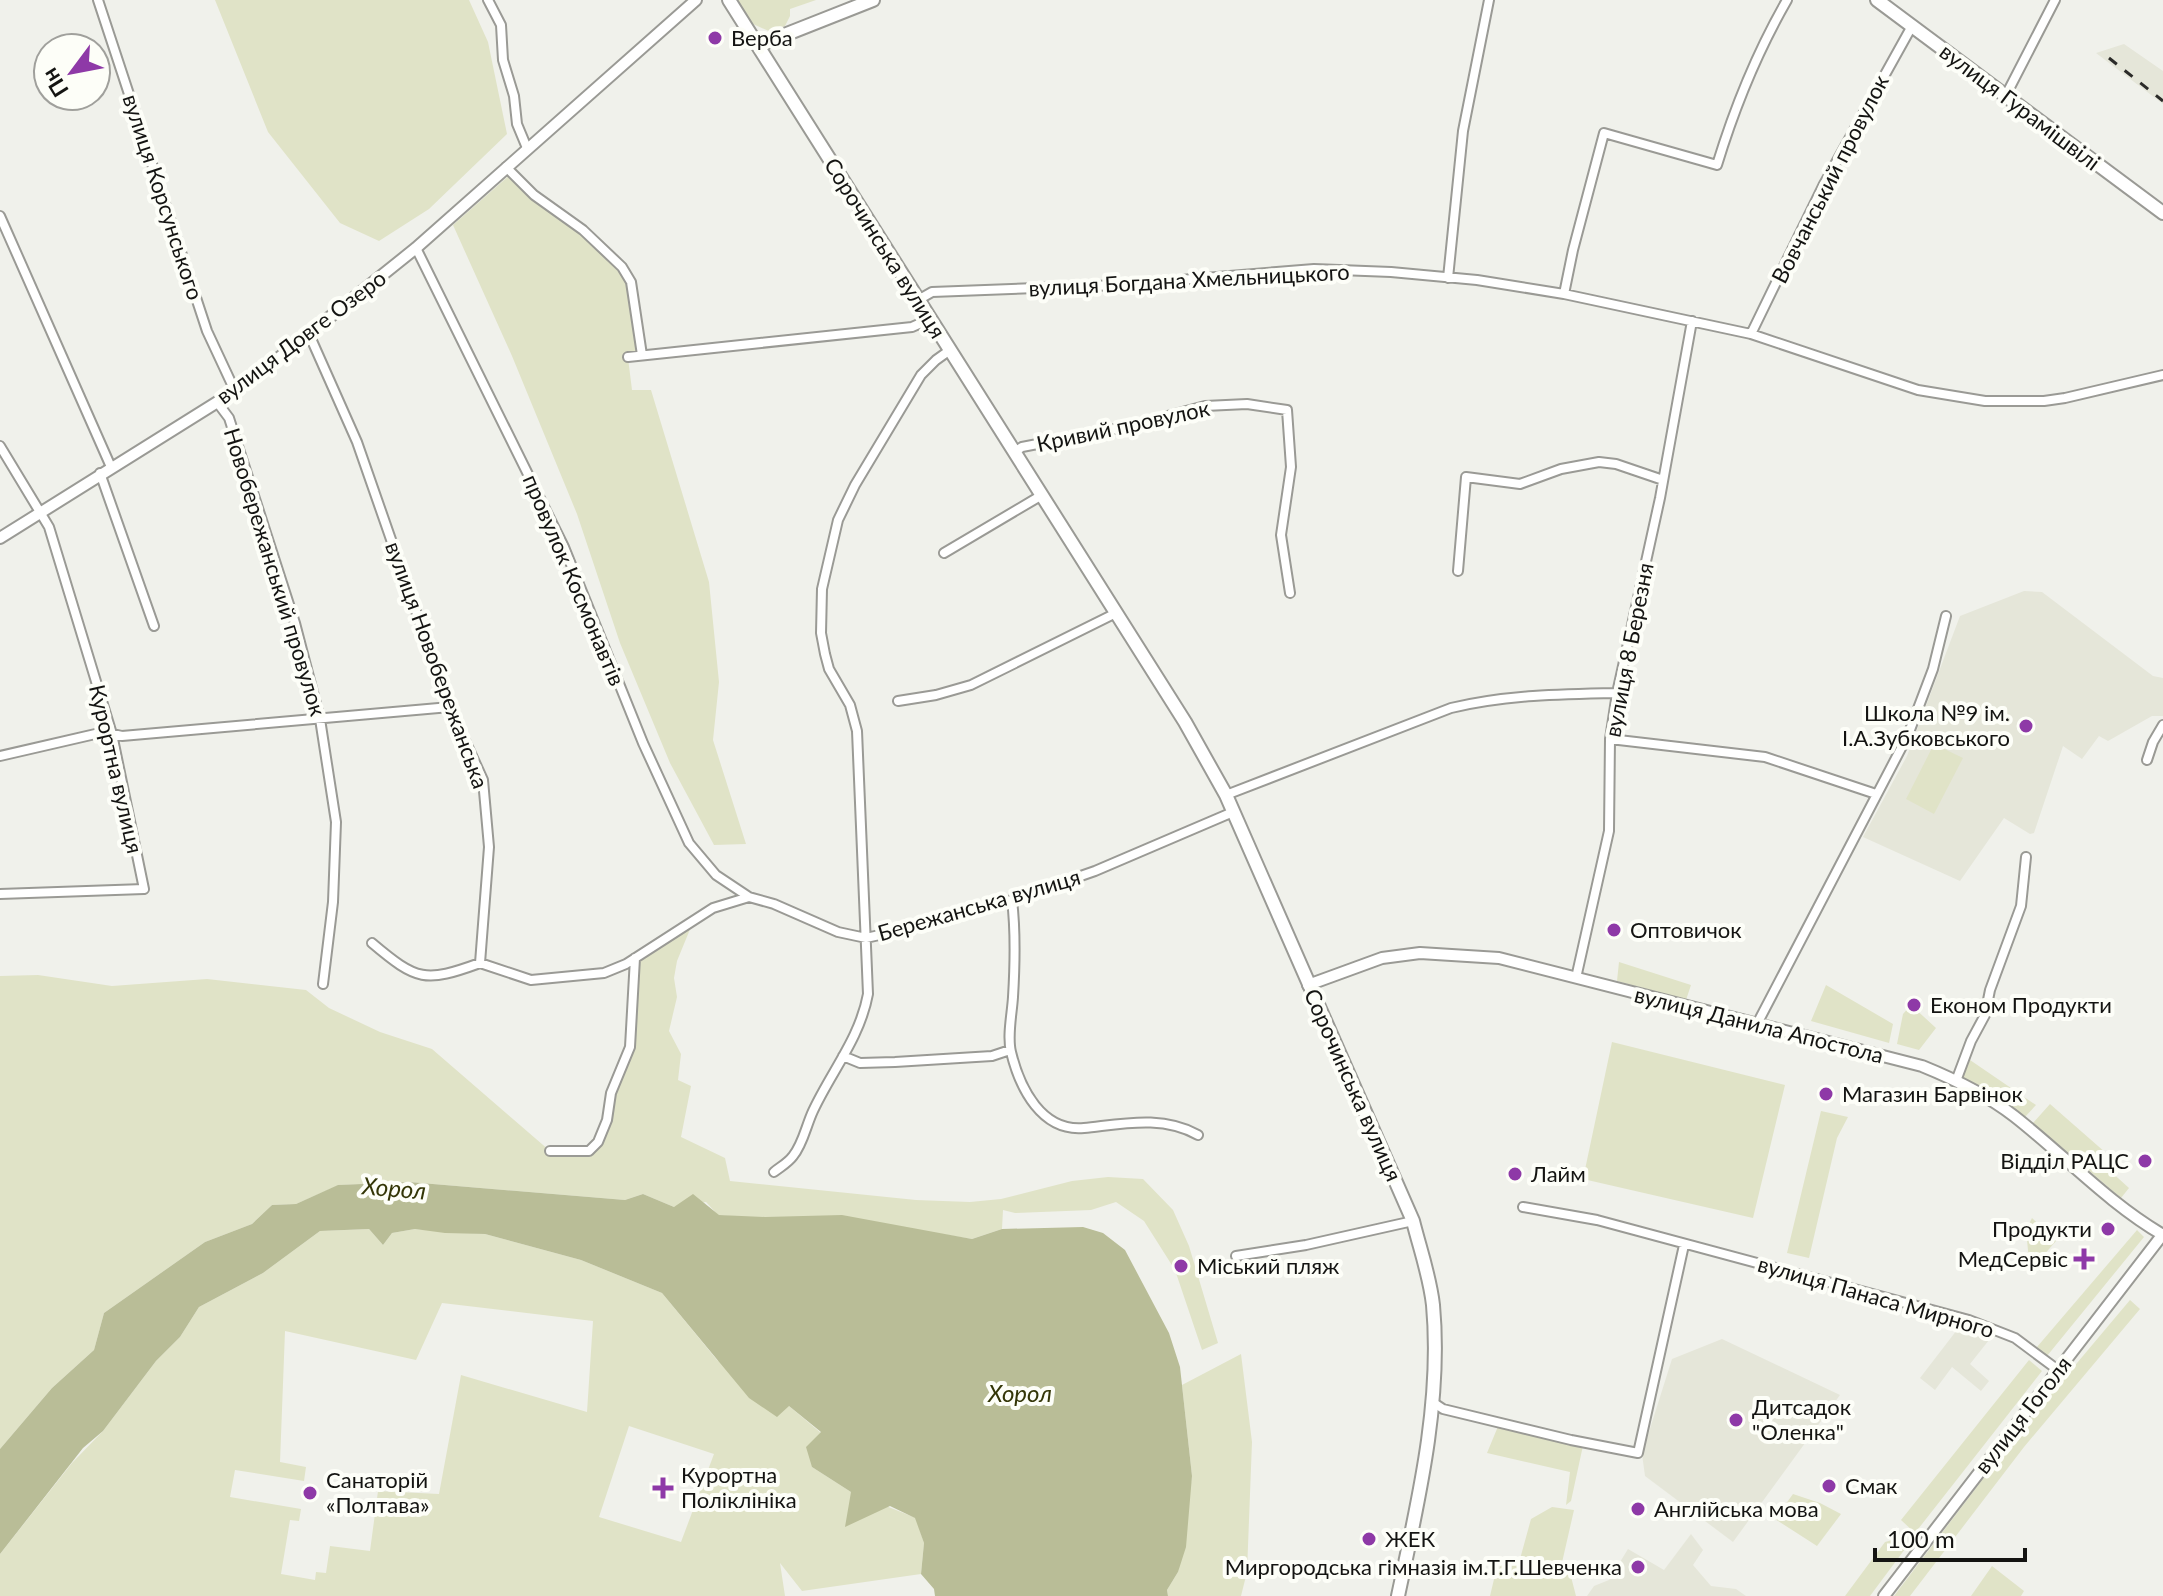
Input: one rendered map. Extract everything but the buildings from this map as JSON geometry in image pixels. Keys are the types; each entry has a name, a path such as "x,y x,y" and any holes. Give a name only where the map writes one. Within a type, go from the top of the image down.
{"main road":[{"name":"Сорочинська вулиця","path":"729,0 1185,722 1226,795 1413,1221 1433,1307 1431,1401 1419,1500 1398,1596"},
{"path":"759,45 873,0"},
{"name":"вулиця Гурамішвілі","path":"1877,0 2163,213"}],"street":[{"name":"вулиця Корсунського","path":"98,0 207,331 235,391"},
{"path":"488,0 501,25 503,60 514,96 517,124 527,148"},
{"name":"вулиця Довге Озеро","path":"0,538 235,391 309,334 416,248 696,0"},
{"path":"1448,278 1463,131 1489,0"},
{"path":"1564,294 1604,133 1717,165 1732,115 1761,45 1787,0"},
{"path":"2005,97 2055,0"},
{"name":"Вовчанський провулок","path":"1751,334 1823,186 1912,26"},
{"path":"506,167 534,195 583,230 622,267 631,282 642,355"},
{"path":"0,216 111,467"},
{"name":"провулок Космонавтів","path":"416,248 564,547 643,743 689,843 716,875 749,897"},
{"name":"вулиця Богдана Хмельницького","path":"918,300 932,292 1119,285 1314,269 1448,278 1564,294 1751,334 1918,390 1985,401 2054,400 2163,375"},
{"path":"628,357 912,327 930,319"},
{"name":"вулиця 8 Березня","path":"1576,978 1609,831 1610,739 1617,693 1663,480 1692,321"},
{"name":"вулиця Новобережанська","path":"309,334 357,442 450,707 483,780 489,847 480,963"},
{"path":"774,1172 791,1159 798,1148 811,1114 865,1011 868,994 857,731 850,705 829,669 825,654 821,633 822,589 838,520 855,485 921,375 950,350"},
{"name":"Новобережанський провулок","path":"217,402 229,418 295,623 320,719 336,822 333,902 323,984"},
{"name":"Кривий провулок","path":"1014,452 1022,447 1130,426 1205,406 1247,404 1287,410 1291,467 1281,535 1290,593"},
{"name":"Курортна вулиця","path":"0,446 49,527 112,734 144,889 0,894"},
{"path":"1458,571 1466,477 1520,484 1561,469 1599,462 1616,464 1663,480"},
{"path":"100,473 154,626"},
{"path":"944,553 1042,495"},
{"path":"898,701 971,685 1116,613"},
{"path":"1757,1024 1908,735 1933,669 1946,616"},
{"path":"1226,795 1451,708 1489,699 1538,694 1617,693"},
{"path":"0,756 104,732 122,736 450,707"},
{"path":"2147,760 2163,725"},
{"path":"1610,739 1765,757 1876,794"},
{"name":"Бережанська вулиця","path":"749,897 774,904 838,932 866,938 1012,900 1095,871 1233,812"},
{"path":"1956,1081 1985,1015 1990,990 2021,906 2026,857"},
{"path":"372,943 399,966 424,977 450,974 480,963 518,978 559,979 604,973 635,958 713,908 749,897"},
{"path":"1012,900 1016,933 1010,1050 1030,1096 1050,1121 1069,1129 1145,1122 1170,1123 1198,1135"},
{"name":"вулиця Данила Апостола","path":"1308,985 1382,958 1420,953 1499,958 1922,1066 1956,1081 2012,1114 2136,1220 2163,1235"},
{"path":"550,1151 589,1151 598,1142 607,1120 611,1093 630,1047 635,958"},
{"path":"843,1056 860,1063 895,1062 992,1056 1010,1050"},
{"name":"вулиця Панаса Мирного","path":"1523,1207 1597,1220 1969,1320 2015,1338 2058,1370"},
{"path":"1236,1256 1306,1245 1413,1221"},
{"name":"вулиця Гоголя","path":"1884,1596 2163,1235"},
{"path":"1431,1401 1443,1409 1638,1453 1684,1245"}],"shaded area":[{"path":"215,0 469,0 488,42 507,134 429,209 379,241 340,223 268,132"},
{"path":"736,0 816,0 790,9 785,26 771,32 753,24"},
{"path":"2124,44 2163,71 2163,104 2096,53"},
{"path":"512,173 583,230 631,282 642,355 628,358 632,390 651,390 709,582 719,682 713,740 746,844 714,845 670,763 620,643 577,514 512,356 453,225"},
{"name":"Школа №9 ім. І.А.Зубковського","path":"2024,591 2042,592 2153,676 2163,678 2163,716 2152,716 2108,741 2099,736 2082,759 2063,746 2034,833 2030,834 2004,818 1960,881 1863,837 1907,756 1960,616"},
{"path":"1934,744 1963,758 1934,814 1906,799"},
{"path":"693,922 677,961 674,978 677,997 669,1031 681,1054 678,1080 691,1086 681,1137 725,1158 730,1181 916,1200 970,1202 1001,1199 1072,1181 1108,1177 1143,1179 1173,1210 1189,1246 1218,1343 1202,1350 1175,1270 1144,1221 1116,1202 1091,1210 1015,1213 1003,1210 1002,1229 972,1239 929,1232 718,1215 706,1202 674,1207 643,1194 625,1200 409,1182 339,1185 296,1204 272,1205 252,1224 205,1242 104,1313 94,1350 52,1388 0,1449 0,976 38,975 112,986 207,979 306,990 329,1008 380,1032 432,1049 550,1151 589,1151 598,1142 611,1093 630,1047 635,958"},
{"path":"1619,962 1691,985 1686,1000 1617,981"},
{"path":"1826,985 1893,1024 1889,1043 1811,1021"},
{"path":"1911,1005 1936,1028 1919,1050 1897,1044 1903,1014"},
{"path":"1612,1042 1785,1085 1753,1218 1583,1179"},
{"path":"1970,1060 2036,1105 2024,1118 1963,1077"},
{"path":"2050,1104 2114,1160 2108,1169 2129,1188 2121,1198 2033,1123"},
{"path":"1821,1111 1848,1117 1837,1138 1809,1258 1787,1253"},
{"path":"2032,1218 2056,1241 2030,1271 2026,1230"},
{"path":"369,1229 383,1245 392,1233 415,1229 485,1234 581,1260 662,1293 717,1360 789,1406 821,1433 812,1467 851,1492 916,1518 924,1543 921,1574 802,1591 780,1563 785,1596 0,1596 0,1554 72,1463 103,1431 156,1361 180,1337 199,1307 263,1273 320,1231","holes":["442,1303 593,1321 587,1412 461,1375 439,1494 378,1491 370,1551 330,1546 326,1573 316,1572 315,1580 281,1574 290,1520 299,1521 301,1509 230,1497 235,1470 304,1481 306,1467 280,1462 285,1331 416,1360","629,1426 714,1454 681,1542 599,1517"]},
{"path":"2137,1230 2144,1237 2047,1356 2037,1347"},
{"path":"2130,1300 2140,1309 2024,1447 1910,1596 1894,1596 2014,1438"},
{"path":"1960,1326 1993,1335 1970,1364 1989,1381 1981,1391 1952,1367 1935,1390 1920,1378"},
{"name":"Дитсадок \"Оленка\"","path":"1722,1339 1840,1395 1733,1542 1645,1476 1642,1454 1672,1359"},
{"path":"1241,1354 1252,1442 1247,1572 1241,1596 1168,1596 1167,1590 1178,1572 1192,1476 1182,1385"},
{"path":"2029,1360 2042,1371 1915,1533 1901,1520"},
{"path":"1499,1424 1584,1441 1571,1501 1566,1505 1570,1472 1487,1453"},
{"path":"1793,1494 1841,1514 1817,1546 1775,1519"},
{"path":"1552,1507 1574,1510 1561,1567 1569,1569 1576,1596 1490,1596 1495,1575 1507,1556 1520,1559 1531,1519"},
{"name":"Миргородська гімназія ім.Т.Г.Шевченка","path":"1691,1534 1703,1550 1693,1565 1711,1586 1736,1589 1746,1596 1587,1596 1594,1586 1609,1580 1628,1549 1664,1570"},
{"path":"1896,1539 1905,1549 1870,1596 1845,1596 1885,1542"},
{"path":"1992,1566 2024,1591 2021,1596 1971,1596"}],"water":[{"name":"Хорол","path":"409,1182 625,1200 643,1194 674,1207 693,1194 719,1215 842,1215 972,1239 1002,1229 1083,1227 1103,1233 1125,1250 1169,1333 1180,1367 1192,1476 1186,1547 1178,1572 1167,1590 1168,1596 935,1596 934,1589 921,1574 924,1543 915,1518 890,1506 845,1527 851,1492 812,1467 806,1447 821,1432 789,1406 777,1417 749,1398 662,1293 581,1260 485,1234 415,1229 392,1233 383,1245 369,1229 320,1231 263,1273 199,1307 180,1337 156,1361 103,1431 83,1448 0,1554 0,1449 52,1388 94,1350 104,1313 205,1242 252,1224 272,1205 296,1204 338,1185"}],"railway":[{"path":"2109,58 2163,101"}],"place":[{"name":"Верба","path":"715,38"},
{"name":"Школа №9 ім. І.А.Зубковського","path":"2026,726"},
{"name":"Оптовичок","path":"1614,930"},
{"name":"Економ Продукти","path":"1914,1005"},
{"name":"Магазин Барвінок","path":"1826,1094"},
{"name":"Відділ РАЦС","path":"2145,1161"},
{"name":"Лайм","path":"1515,1174"},
{"name":"Продукти","path":"2108,1229"},
{"name":"МедСервіс","path":"2084,1259"},
{"name":"Міський пляж","path":"1181,1266"},
{"name":"Дитсадок \"Оленка\"","path":"1736,1420"},
{"name":"Смак","path":"1829,1486"},
{"name":"Курортна Поліклініка","path":"663,1488"},
{"name":"Санаторій «Полтава»","path":"310,1493"},
{"name":"Англійська мова","path":"1638,1509"},
{"name":"ЖЕК","path":"1369,1539"},
{"name":"Миргородська гімназія ім.Т.Г.Шевченка","path":"1638,1567"}]}
